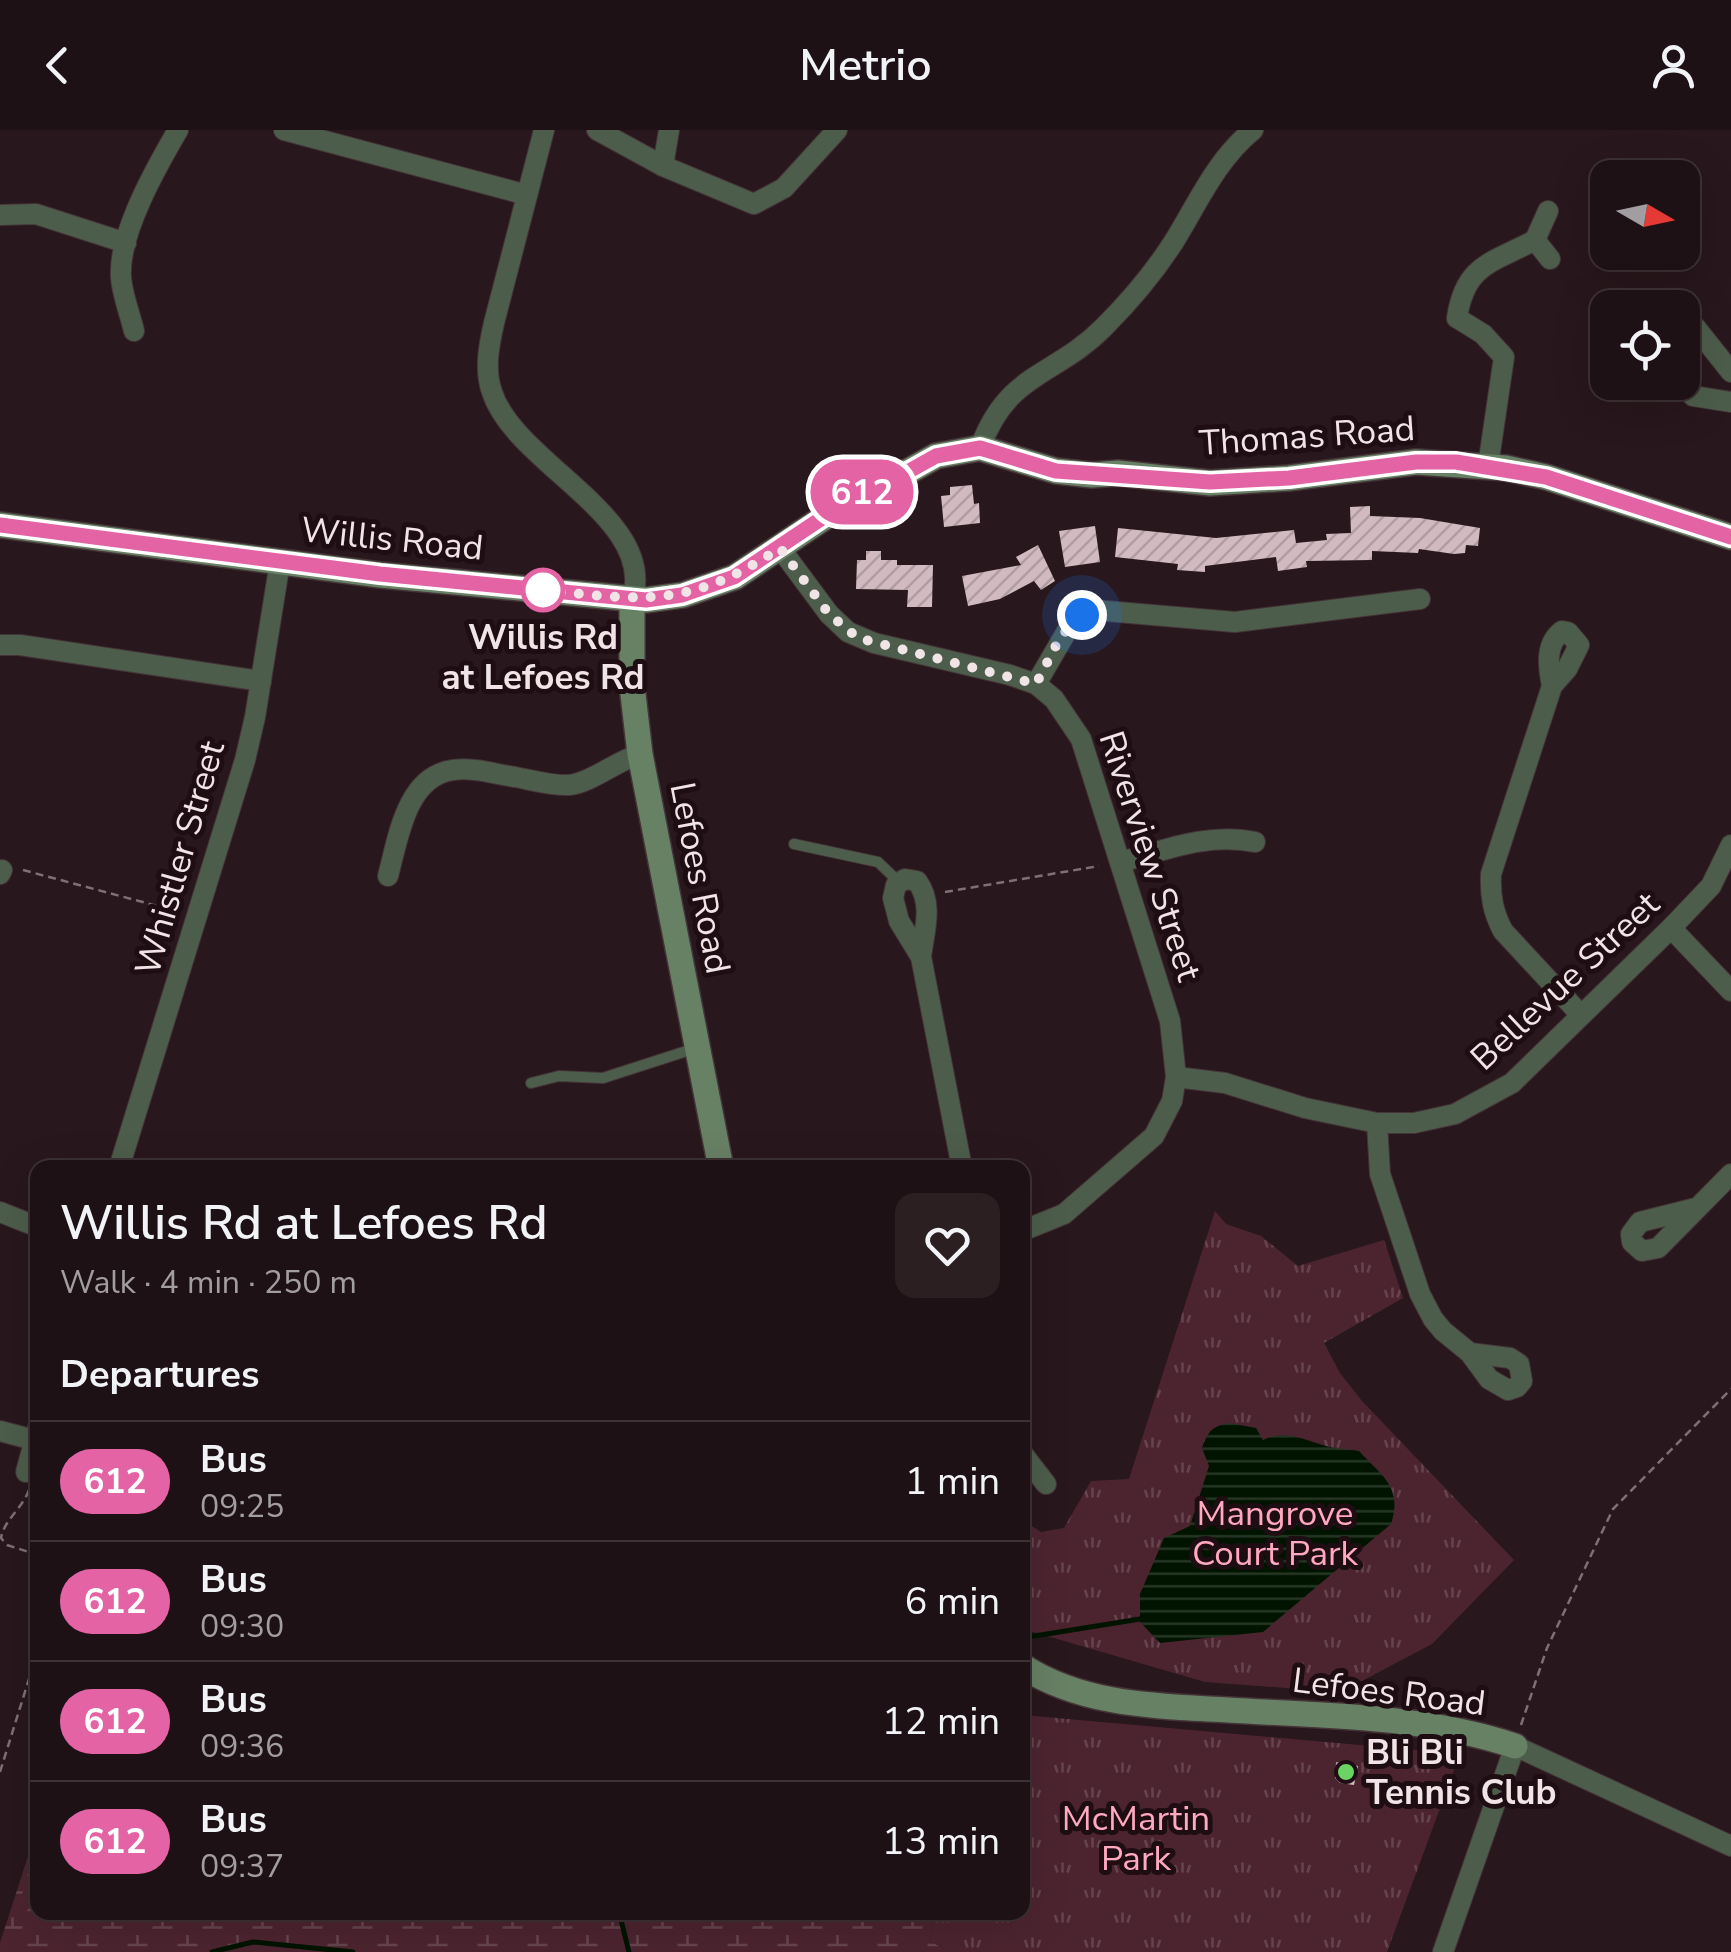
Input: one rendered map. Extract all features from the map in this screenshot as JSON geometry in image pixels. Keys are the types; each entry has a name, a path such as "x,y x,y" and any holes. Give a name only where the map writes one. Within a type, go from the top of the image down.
{"main road":[{"name":"Willis Road","path":"0,525 280,562 632,600 682,595 734,577 867,488 883,470 918,447 949,437 982,442"},
{"name":"Thomas Road","path":"982,442 1118,473 1236,483 1416,462 1488,466 1546,477 1731,536"},
{"name":"Lefoes Road","path":"632,600 632,686 640,754 719,1160"},
{"name":"Lefoes Road","path":"1030,1670 1068,1689 1141,1705 1410,1722 1472,1732 1515,1746"}],"street":[{"path":"134,331 120,276 126,243 148,182 178,130"},
{"path":"284,130 527,195"},
{"path":"544,130 489,345 489,380 492,395 510,425 626,541 636,571 632,600"},
{"path":"596,130 663,166 754,204 784,188 837,130"},
{"path":"663,166 669,130"},
{"path":"982,442 999,410 1024,382 1077,352 1142,286 1222,162 1253,130"},
{"path":"1488,466 1504,358 1483,334 1457,318 1461,292 1476,271 1535,240 1548,211"},
{"path":"0,216 36,214 126,243"},
{"path":"1535,240 1550,258"},
{"path":"1700,333 1731,372"},
{"path":"1700,397 1731,402"},
{"path":"780,548 829,614 858,638 1036,684 1071,624 1094,610 1235,622 1420,599"},
{"name":"Whistler Street","path":"121,1160 245,760 280,562"},
{"path":"0,646 261,681"},
{"name":"Riverview Street","path":"1030,1228 1064,1214 1154,1136 1172,1101 1176,1077 1170,1021 1081,740 1054,699 1036,684"},
{"path":"1552,686 1492,874 1490,894 1503,931 1581,1014"},
{"path":"388,876 405,814 433,777 463,770 568,785 640,754"},
{"path":"1121,862 1211,840 1237,838 1256,842"},
{"name":"Bellevue Street","path":"1176,1077 1225,1082 1306,1108 1377,1123 1435,1120 1494,1095 1512,1082 1711,886 1731,844"},
{"path":"920,957 927,923 925,896 911,878 899,882 893,898 899,921 920,957 960,1160"},
{"path":"1670,928 1731,991"},
{"path":"1377,1123 1380,1174 1420,1294 1433,1319 1470,1353"},
{"path":"1696,1208 1731,1174"},
{"path":"0,1212 30,1224"},
{"path":"0,1432 30,1434"},
{"path":"26,1472 30,1457"},
{"path":"1030,1463 1046,1484"},
{"path":"1443,1952 1515,1746"},
{"name":"Lefoes Road","path":"1515,1746 1731,1846"}],"lane":[{"path":"794,844 878,862 899,882"},
{"path":"531,1083 559,1076 603,1078 697,1048"}],"path":[{"path":"925,896 1121,862"},
{"path":"1,872 24,870 197,917"},
{"path":"1515,1746 1548,1648 1613,1508 1731,1389"},
{"path":"26,1472 30,1478"},
{"path":"30,1484 25,1501 4,1526 0,1538 8,1545 30,1552"},
{"path":"0,1772 30,1676"}],"green space":[{"name":"Mangrove Court Park","path":"1215,1211 1226,1224 1261,1236 1298,1266 1384,1240 1403,1298 1324,1343 1340,1373 1362,1401 1514,1560 1432,1644 1341,1692 1205,1682 1030,1631 1030,1525 1041,1532 1064,1528 1091,1481 1129,1479"},
{"name":"McMartin Park","path":"1030,1716 1460,1754 1387,1952 950,1952 930,1941 933,1920 1030,1920"},
{"path":"30,1850 30,1920 933,1920 930,1941 950,1952 0,1952"}],"shaded area":[{"path":"1230,1423 1256,1428 1263,1440 1287,1435 1359,1451 1392,1491 1391,1524 1263,1632 1160,1643 1140,1622 1140,1594 1164,1538 1190,1526 1209,1466 1202,1448 1206,1437 1215,1428"}],"building":[{"path":"972,485 974,504 979,503 980,523 944,527 941,496 950,495 950,487"},
{"path":"1370,506 1370,516 1420,518 1480,528 1478,546 1466,545 1465,553 1454,554 1419,549 1418,553 1372,551 1372,560 1306,561 1307,567 1278,571 1276,557 1205,566 1205,572 1177,570 1178,564 1115,557 1118,528 1216,538 1294,530 1296,543 1327,540 1326,534 1351,533 1350,507"},
{"path":"1095,526 1100,562 1065,567 1059,531"},
{"path":"1038,545 1055,581 1041,590 1034,581 1000,599 968,606 962,576 1021,565 1016,557"},
{"path":"866,551 881,551 881,560 897,560 897,565 933,565 932,607 907,607 908,590 856,589 857,560 866,560"},
{"name":"Bli Bli Tennis Club","path":"1336,1762 1358,1766 1354,1785 1335,1778"}],"waterway":[{"path":"1030,1637 1140,1619"},
{"path":"621,1920 629,1952"},
{"path":"212,1952 253,1942 353,1952"}],"bus line":[{"name":"612","path":"0,525 380,574 646,600 682,595 734,577 867,488 893,480 936,456 980,448 1056,471 1236,483 1416,462 1456,462 1546,477 1731,537"}],"place":[{"name":"Willis Rd at Lefoes Rd","path":"543,590"},
{"name":"Bli Bli Tennis Club","path":"1346,1772"}],"route":[{"path":"543,590 632,600 682,595 734,577 780,548 829,614 858,638 1036,684 1061,636 1082,615"}]}
